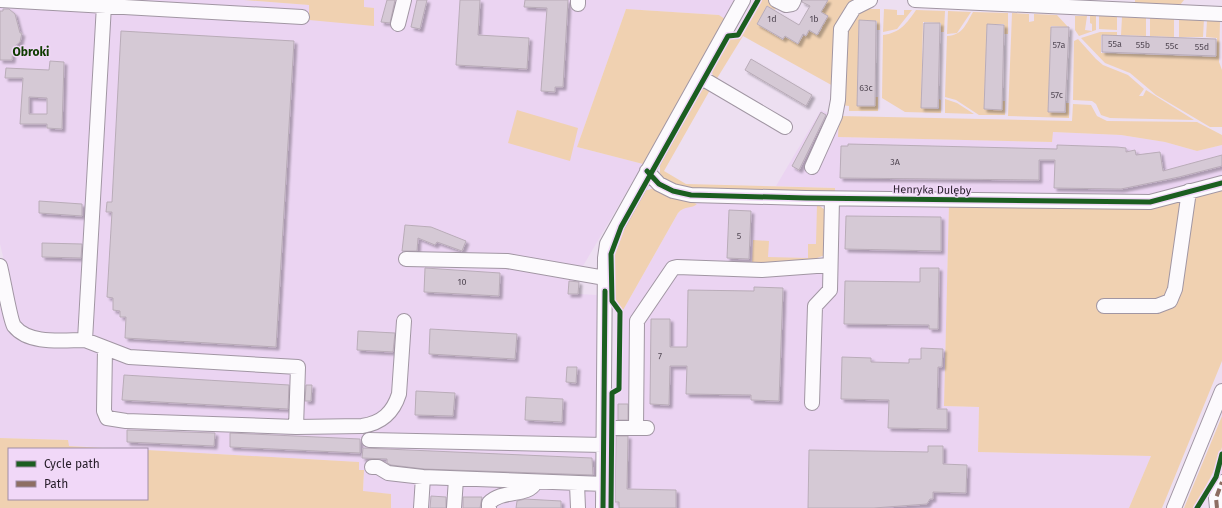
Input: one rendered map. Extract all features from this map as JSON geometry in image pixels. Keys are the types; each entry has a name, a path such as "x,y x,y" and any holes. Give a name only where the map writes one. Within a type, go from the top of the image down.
{"street":[{"path":"0,0 302,17"},
{"path":"398,24 404,0"},
{"path":"604,508 605,258 609,239 743,0"},
{"path":"776,0 786,5 792,4 794,0"},
{"path":"812,167 835,116 838,100 841,29 854,8 870,0"},
{"path":"915,0 1010,2 1222,14"},
{"path":"85,340 104,5"},
{"path":"700,77 785,126"},
{"name":"Henryka Dulęby","path":"646,171 659,184 673,191 691,195 832,199 1150,202 1222,183"},
{"path":"1104,306 1153,306 1170,301 1175,289 1190,192"},
{"path":"812,403 816,306 830,290 832,199"},
{"path":"406,259 507,261 606,278"},
{"path":"604,428 641,428 637,321 673,268 762,270 830,264"},
{"path":"2,284 14,325 25,335 41,339 85,340 129,357 298,367 296,427"},
{"path":"105,348 104,411 107,418 126,421 296,427 362,426 372,425 390,414 396,406 399,394 404,321"},
{"path":"1174,508 1222,391"},
{"path":"368,440 604,445"},
{"path":"372,467 378,467 388,473 423,477 604,484"},
{"path":"421,508 423,477"},
{"path":"454,508 456,479"},
{"path":"489,508 489,503 493,499 503,494 526,491 532,488 535,482"},
{"path":"1217,508 1216,498 1222,482"},
{"path":"577,484 578,508"}],"shaded area":[{"path":"0,0 244,0 310,5 309,20 364,7 364,0 736,0 725,19 719,15 626,9 577,147 643,164 583,266 579,282 578,294 598,295 595,508 391,508 391,494 363,492 364,471 359,470 359,462 148,450 148,448 68,446 68,440 0,438 0,308 5,310 11,290 0,244"},
{"path":"244,0 364,0 364,7 374,8 374,26 309,20 309,5"},
{"path":"761,0 771,0 777,5 775,10 767,6 757,24 783,40 785,37 798,44 804,35 806,36 809,31 818,35 822,28 819,26 821,23 824,24 828,16 821,12 825,5 823,4 825,0 854,0 846,16 835,87 743,36 716,80 713,78 712,71 730,38 740,36"},
{"path":"1135,0 1184,0 1180,5 1135,3"},
{"path":"626,9 719,15 725,19 643,164 577,147"},
{"path":"880,9 880,30 877,30 877,21 859,20 857,106 875,106 875,97 878,97 878,111 849,111 849,106 841,105 844,31 860,11"},
{"path":"884,9 897,10 897,15 904,15 904,10 912,10 897,29 883,32"},
{"path":"916,10 945,11 944,32 941,32 941,23 923,22 921,108 939,109 939,99 941,100 941,113 905,112 882,98 883,35 899,30"},
{"path":"948,11 971,12 957,33 947,34"},
{"path":"973,12 1008,13 1008,34 1004,34 1004,24 987,24 984,109 1002,110 1002,101 1005,101 1005,115 979,115 956,100 945,97 947,36 957,34 966,25"},
{"path":"1012,13 1029,14 1029,22 1034,21 1034,14 1057,15 1068,27 1051,26 1048,112 1066,113 1066,103 1069,103 1069,118 1008,116"},
{"path":"1075,16 1087,16 1085,30 1092,31 1090,16 1096,16 1096,30 1079,36 1075,30"},
{"path":"1099,16 1117,16 1117,30 1099,29"},
{"path":"1122,17 1146,18 1146,36 1121,35"},
{"path":"1150,18 1174,19 1174,37 1150,36"},
{"path":"1179,19 1204,19 1203,37 1179,37"},
{"path":"1207,20 1220,20 1219,62 1222,70 1222,127 1210,127 1156,95 1130,73 1105,63 1081,38 1100,32 1117,32 1117,35 1101,35 1101,53 1216,57 1217,38 1206,37"},
{"path":"1078,39 1103,65 1128,75 1144,89 1139,96 1143,96 1146,90 1194,120 1110,118 1101,115 1096,104 1092,101 1073,100 1074,41"},
{"path":"703,88 710,90 664,171 686,184 835,188 835,195 691,191 664,180 660,173 660,162"},
{"path":"945,99 957,103 974,114 945,113"},
{"path":"1073,104 1091,105 1097,116 1107,121 1197,122 1222,135 1222,145 1197,151 1165,142 1121,135 1053,132 1052,142 838,137 839,116 1072,121"},
{"path":"517,110 578,128 570,161 508,143"},
{"path":"821,110 832,115 839,116 838,137 1052,142 1052,132 1121,135 1165,142 1197,151 1222,145 1222,178 1148,198 835,195 835,188 776,186"},
{"path":"654,188 697,204 683,209 678,213 622,312 614,300 613,254 616,242 644,191"},
{"path":"1222,188 1222,361 1162,508 1129,508 1151,456 978,452 979,407 944,406 949,204 1151,206"},
{"path":"694,201 817,204 822,206 818,259 809,261 827,268 827,288 818,307 832,291 834,203 949,204 944,406 979,407 978,452 1151,456 1129,508 613,508 613,394 621,389 622,312 678,213 687,206 697,204"},
{"path":"817,204 825,210 825,255 809,261 752,265 753,240 769,241 768,257 808,258 808,244 816,244"},
{"path":"1222,416 1222,447 1217,463 1195,508 1184,508"},
{"path":"0,438 68,440 69,446 102,448 8,448 8,500 148,500 148,450 359,462 359,470 364,470 363,491 391,494 391,508 0,508"}],"building":[{"path":"387,0 395,0 390,23 381,22"},
{"path":"417,0 427,0 420,29 411,27"},
{"path":"460,0 480,0 478,35 529,38 527,69 456,65"},
{"path":"525,0 568,0 563,87 555,87 555,92 541,91 547,8 524,7"},
{"path":"802,0 828,0 821,12 828,16 817,35 809,30 806,36 803,34 798,44 785,36 783,39 757,24 767,6 799,25 810,6 802,2"},
{"path":"3,9 9,9 15,14 20,33 22,33 20,42 13,48 12,60 0,60 0,11 3,11"},
{"path":"859,20 876,21 875,106 857,106"},
{"path":"924,23 940,23 938,108 921,108"},
{"path":"987,24 1004,25 1002,110 984,109"},
{"path":"1051,27 1069,27 1065,112 1048,112"},
{"path":"121,31 294,41 276,347 125,338 126,317 120,317 120,311 113,310 113,298 107,297 112,212 106,212 107,202 112,202"},
{"path":"1102,35 1216,39 1216,56 1102,52"},
{"path":"751,59 812,95 806,106 745,70"},
{"path":"50,61 64,62 62,129 47,128 47,124 20,124 23,78 5,78 6,68 49,70","holes":["29,97 47,98 47,114 29,114"]},
{"path":"821,112 826,115 799,170 792,166"},
{"path":"848,144 1057,149 1057,145 1117,147 1126,148 1126,152 1135,150 1136,155 1160,152 1163,171 1222,155 1222,166 1121,189 1054,188 1055,160 1039,160 1039,180 840,178 841,146 848,146"},
{"path":"39,201 82,204 82,216 39,213"},
{"path":"729,210 751,211 749,259 727,258"},
{"path":"846,216 941,217 941,251 845,249"},
{"path":"405,225 431,227 466,241 462,251 437,242 435,245 418,238 417,251 402,251"},
{"path":"42,243 82,244 81,258 42,257"},
{"path":"425,268 500,273 499,296 424,292"},
{"path":"920,268 939,268 938,329 929,329 929,325 844,324 845,281 920,282"},
{"path":"569,281 579,282 578,294 568,294"},
{"path":"754,287 783,288 779,401 751,400 751,395 686,394 687,366 670,366 669,405 650,404 651,319 670,319 670,347 687,347 688,290 754,291"},
{"path":"430,329 517,334 515,359 429,354"},
{"path":"358,331 395,333 393,352 357,350"},
{"path":"921,348 943,349 942,367 938,367 937,409 947,409 947,429 888,428 889,400 841,399 842,357 871,358 871,362 909,363 909,359 921,359"},
{"path":"567,367 577,367 576,383 566,382"},
{"path":"124,375 289,385 288,409 122,400"},
{"path":"306,385 312,385 311,401 305,401"},
{"path":"416,391 455,393 453,416 415,415"},
{"path":"526,397 563,399 562,422 525,420"},
{"path":"618,404 628,404 628,420 618,420"},
{"path":"127,430 215,433 214,446 127,442"},
{"path":"230,433 360,439 360,453 230,447"},
{"path":"616,436 628,436 627,489 676,490 676,508 619,508 619,502 615,502"},
{"path":"928,446 943,446 943,464 967,465 966,493 933,492 933,499 930,499 927,504 874,508 808,508 809,450 928,452"},
{"path":"363,448 592,458 593,475 424,469 391,465 387,463 387,459 362,458"},
{"path":"431,496 446,497 446,508 430,508"},
{"path":"463,497 482,497 480,508 463,508"},
{"path":"525,499 561,501 561,508 516,508 517,501"}],"marked path":[{"path":"1217,508 1216,498 1222,482"}],"cycle path":[{"path":"611,508 612,393 619,389 620,312 612,301 611,254 621,227 728,36 738,35 758,0"},
{"path":"647,171 659,184 673,191 691,195 806,198 1150,202 1222,183"},
{"path":"603,508 605,291"},
{"path":"1197,508 1216,477 1222,454"}],"district":[{"name":"Obroki","path":"31,52"}]}
